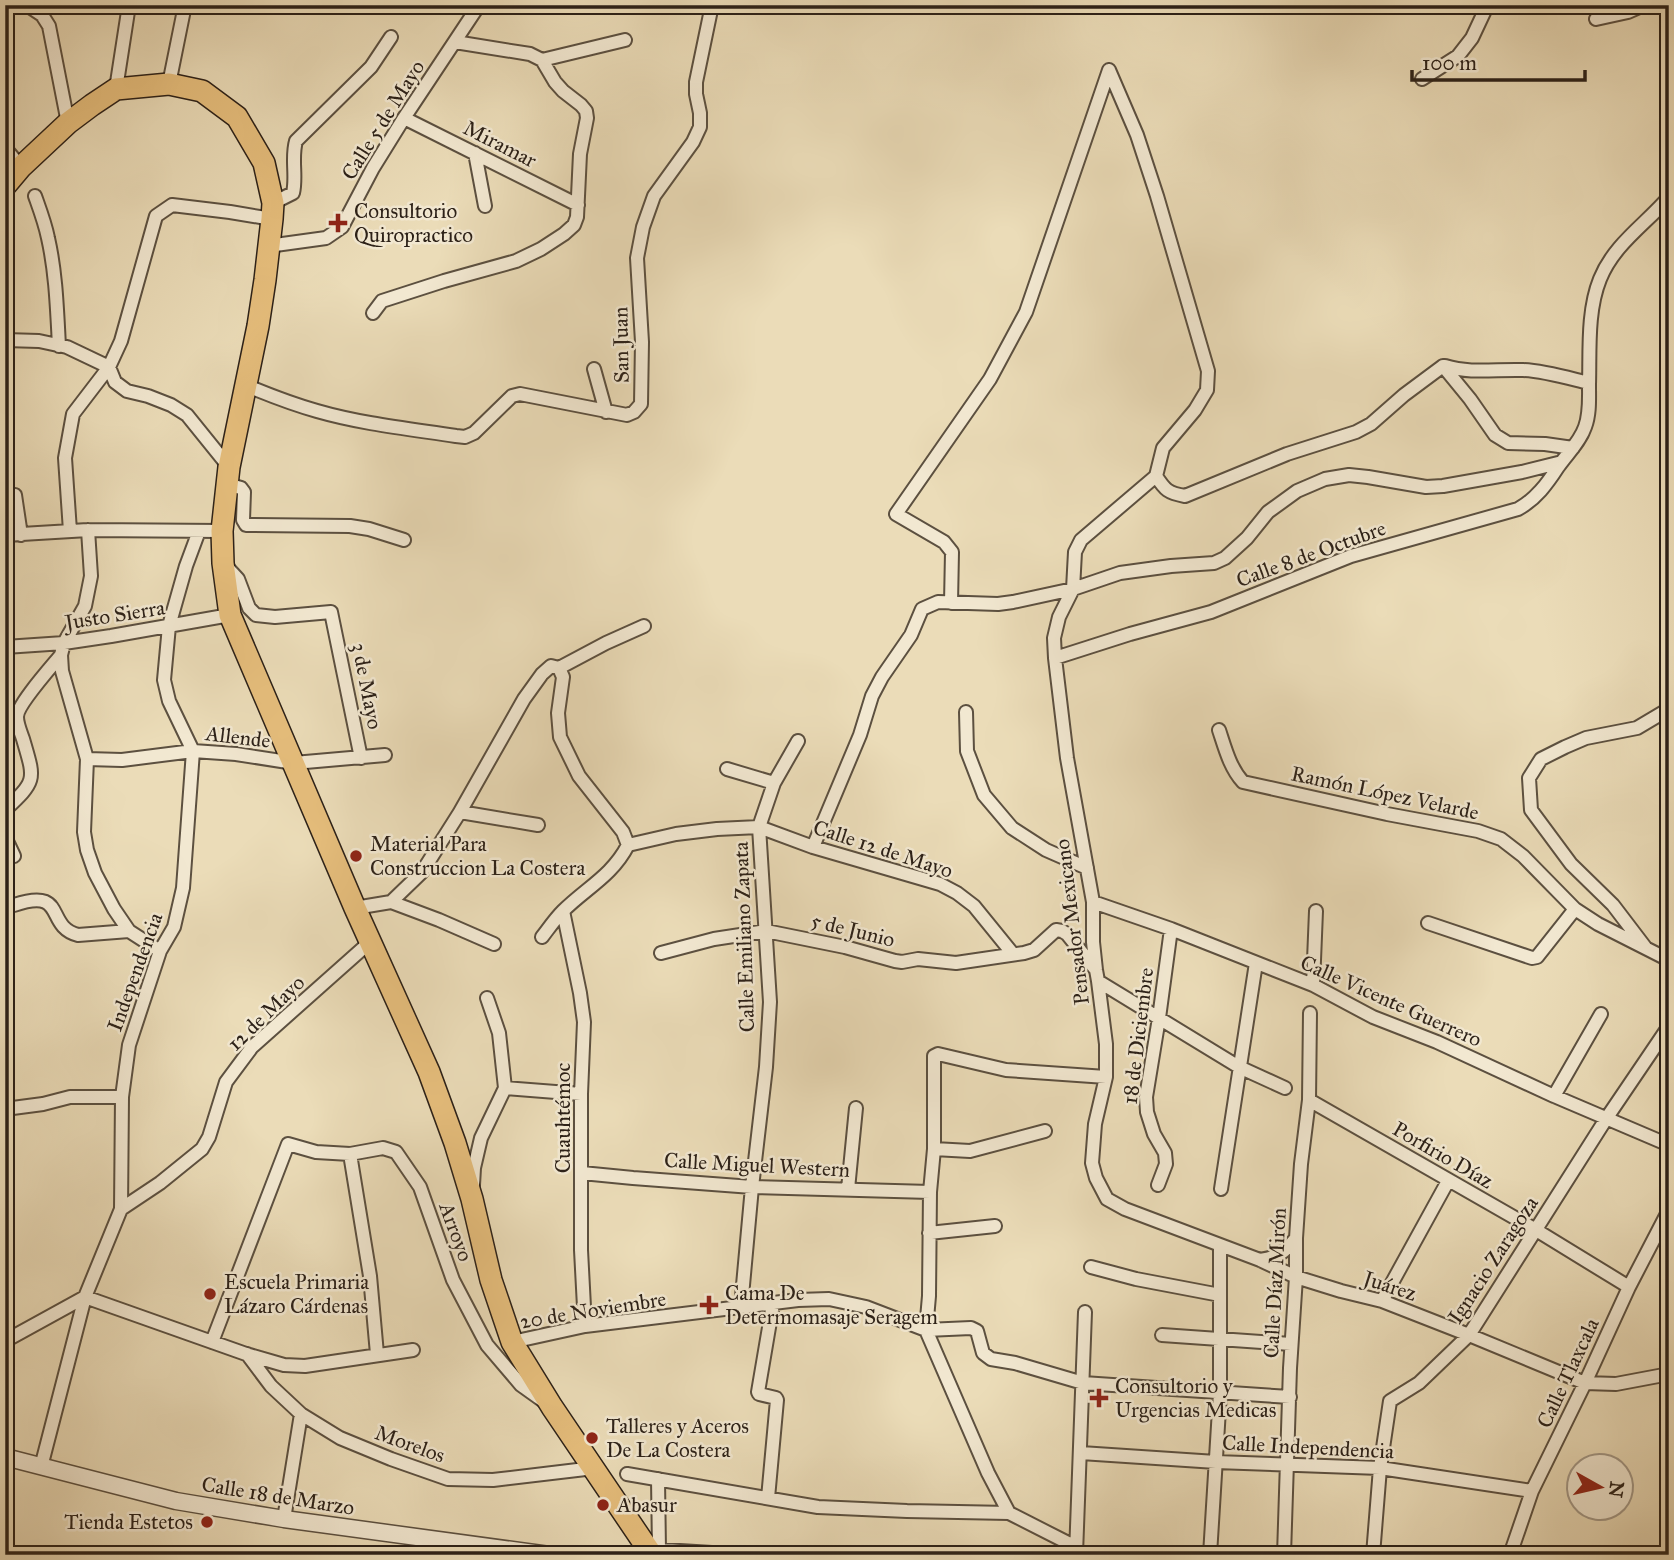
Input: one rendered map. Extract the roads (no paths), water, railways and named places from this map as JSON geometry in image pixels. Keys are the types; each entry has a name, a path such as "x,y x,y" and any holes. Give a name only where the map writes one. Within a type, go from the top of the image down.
{"highway":[{"path":"5,186 21,167 68,123 116,89 169,84 202,91 237,117 264,163 273,211 262,303 228,475 222,531 230,615 370,943 429,1072 455,1143 472,1199 491,1280 512,1342 552,1407 653,1551"}],"street":[{"path":"27,5 42,15 49,26 68,123"},
{"path":"116,89 129,5"},
{"path":"169,84 185,5"},
{"name":"Calle 5 de Mayo","path":"268,246 326,238 342,227 373,168 479,5"},
{"name":"San Juan","path":"246,384 279,399 319,412 465,437 474,433 512,396 520,394 606,412 627,415 634,412 641,404 642,342 637,258 641,237 654,196 693,142 700,127 696,82 712,5"},
{"path":"1422,79 1458,56 1472,38 1488,6 1479,5"},
{"path":"1596,19 1628,12 1644,5"},
{"path":"69,531 65,458 73,414 109,367 121,341 156,216 172,205 230,212 273,211 293,193 293,151 296,141 371,67 391,37"},
{"path":"542,60 625,40"},
{"path":"373,313 382,301 516,261 564,234 574,225 577,217 580,154 586,111 555,82 542,60 530,54 455,41"},
{"path":"951,603 952,552 944,542 896,514 990,379 1026,312 1110,70 1145,159 1208,371 1207,390 1195,410 1163,448 1156,476 1081,540 1075,552 1073,589"},
{"name":"Miramar","path":"404,118 578,205"},
{"path":"5,148 21,167"},
{"path":"475,153 485,206"},
{"path":"35,196 51,255 59,346"},
{"name":"Calle 8 de Octubre","path":"1055,658 1212,612 1351,556 1518,509 1529,503 1573,448 1586,427 1592,319 1601,278 1620,247 1669,197"},
{"path":"5,340 38,341 66,347 109,367 115,382 127,391 171,405 187,415 228,475 244,492 243,520 246,525 350,526 404,540"},
{"path":"1443,366 1485,372 1524,370 1589,383"},
{"path":"1443,366 1470,398 1495,435 1508,443 1545,443 1573,448"},
{"path":"1156,476 1170,494 1185,496 1287,454 1356,432 1371,424 1443,366"},
{"path":"594,369 606,412"},
{"path":"813,847 860,735 872,696 911,635 922,609 938,602 1005,603 1073,589 1120,573 1214,563 1225,558 1247,538 1268,512 1297,491 1325,479 1349,475 1435,487 1562,462"},
{"path":"15,495 21,535"},
{"path":"5,810 27,789 31,778 31,768 17,718 20,707 62,649 85,606 91,576 88,530"},
{"path":"5,535 88,530 222,531"},
{"name":"Independencia","path":"41,1467 85,1297 121,1209 122,1097 130,1045 160,951 174,928 183,888 193,751 169,701 164,680 169,626 199,531"},
{"name":"3 de Mayo","path":"223,563 238,579 249,608 257,615 275,617 331,612 361,758"},
{"name":"Pensador Mexicano","path":"1073,589 1059,617 1054,639 1055,658 1068,758 1093,902 1093,942 1106,1044 1106,1077 1095,1124 1092,1163 1107,1199"},
{"name":"Justo Sierra","path":"5,647 62,649 230,615"},
{"path":"391,902 422,872 460,812 524,699 542,674 551,666 559,668 643,626"},
{"path":"62,649 62,671 87,760 84,832 87,850 106,896 129,931 160,951"},
{"path":"542,937 563,911 609,873 628,845 624,832 579,775 560,737 558,713 564,677 559,668"},
{"name":"Ramón López Velarde","path":"1648,950 1612,905 1571,864 1531,810 1530,779 1541,759 1586,738 1637,728 1669,709"},
{"path":"965,712 967,751 984,795 1012,828 1045,850 1087,868"},
{"name":"Ramón López Velarde","path":"1219,730 1228,756 1243,782 1478,831 1501,839 1523,856 1575,909 1598,924 1669,960"},
{"name":"Calle Emiliano Zapata","path":"741,1307 770,1002 759,827 774,783 798,741"},
{"name":"Allende","path":"87,760 122,760 193,751 294,763 385,755"},
{"path":"727,769 774,783"},
{"path":"460,812 538,825"},
{"path":"628,845 676,834 759,827"},
{"name":"Calle 12 de Mayo","path":"759,827 813,847 940,884 974,906 1013,954"},
{"path":"5,837 14,856"},
{"path":"13,905 32,899 47,902 58,915 63,928 71,933 129,931"},
{"path":"355,908 391,902 494,944"},
{"name":"Calle Vicente Guerrero","path":"1093,902 1171,929 1313,985 1373,1017 1437,1042 1669,1145"},
{"path":"1428,923 1532,958 1537,957 1575,909"},
{"name":"Cuauhtémoc","path":"563,911 584,1022 581,1094 585,1326"},
{"path":"1313,985 1316,911"},
{"name":"18 de Diciembre","path":"1158,1185 1166,1164 1165,1153 1154,1134 1147,1112 1146,1097 1171,929"},
{"name":"5 de Junio","path":"661,953 713,939 766,931 902,962 918,959 956,963 1034,950 1056,930 1062,931 1097,975"},
{"name":"12 de Mayo","path":"121,1209 160,1183 202,1149 226,1082 252,1047 370,943"},
{"path":"1221,1189 1256,964"},
{"path":"1097,975 1159,1018 1239,1067 1284,1088"},
{"path":"472,1199 477,1150 505,1088 499,1033 487,998"},
{"name":"Calle Díaz Mirón","path":"1283,1555 1296,1238 1301,1164 1310,1100 1310,1013"},
{"path":"1554,1096 1601,1014"},
{"name":"Ignacio Zaragoza","path":"1373,1555 1380,1468 1390,1401 1419,1383 1469,1335 1606,1119 1669,1026"},
{"path":"1009,1513 988,1473 926,1331 930,1192 934,1149 934,1056 939,1054 1006,1070 1106,1077"},
{"path":"505,1088 581,1094"},
{"path":"5,1109 70,1097 122,1097"},
{"name":"Porfirio Díaz","path":"1310,1100 1536,1230 1629,1287"},
{"path":"848,1189 856,1108"},
{"path":"934,1149 970,1151 1045,1131"},
{"name":"Arroyo","path":"212,1342 288,1144 316,1152 350,1154 383,1148 396,1152 419,1187 453,1280 487,1345 521,1385 552,1407"},
{"path":"350,1154 370,1276 377,1354"},
{"name":"Calle Miguel Western","path":"582,1173 752,1187 930,1192"},
{"path":"1382,1301 1448,1181"},
{"name":"Juárez","path":"1107,1199 1125,1209 1259,1260 1296,1277 1382,1301 1585,1383"},
{"name":"Calle Tlaxcala","path":"1510,1555 1532,1490 1669,1210"},
{"path":"929,1233 995,1226"},
{"path":"1259,1260 1277,1257 1296,1238"},
{"path":"1210,1555 1220,1393 1220,1245"},
{"path":"1091,1267 1136,1279 1220,1294"},
{"path":"5,1341 85,1297 246,1354 284,1364 305,1366 413,1350"},
{"name":"20 de Noviembre","path":"512,1342 585,1326 798,1300 829,1299 866,1307 926,1331 971,1328 976,1331 983,1353 991,1359 1015,1363 1083,1383 1290,1397"},
{"path":"768,1498 777,1400 758,1392 773,1304"},
{"path":"627,1474 818,1507 1009,1513 1076,1551 1085,1312"},
{"path":"1162,1335 1291,1343"},
{"name":"Morelos","path":"246,1354 271,1386 301,1414 340,1438 448,1479 493,1480 594,1468"},
{"path":"1585,1383 1616,1384 1669,1374"},
{"path":"284,1519 301,1414"},
{"name":"Calle Independencia","path":"1081,1453 1216,1462 1380,1468 1532,1490"},
{"name":"Calle 18 de Marzo","path":"5,1457 176,1500 284,1519 549,1555"},
{"path":"658,1479 653,1551 744,1555"}],"place":[{"name":"Consultorio Quiropractico","path":"338,223"},
{"name":"Material Para Construccion La Costera","path":"356,856"},
{"name":"Escuela Primaria Lázaro Cárdenas","path":"210,1294"},
{"name":"Cama De Determomasaje Seragem","path":"709,1305"},
{"name":"Consultorio y Urgencias Medicas","path":"1099,1398"},
{"name":"Talleres y Aceros De La Costera","path":"592,1438"},
{"name":"Abasur","path":"603,1505"},
{"name":"Tienda Estetos","path":"207,1522"}]}
